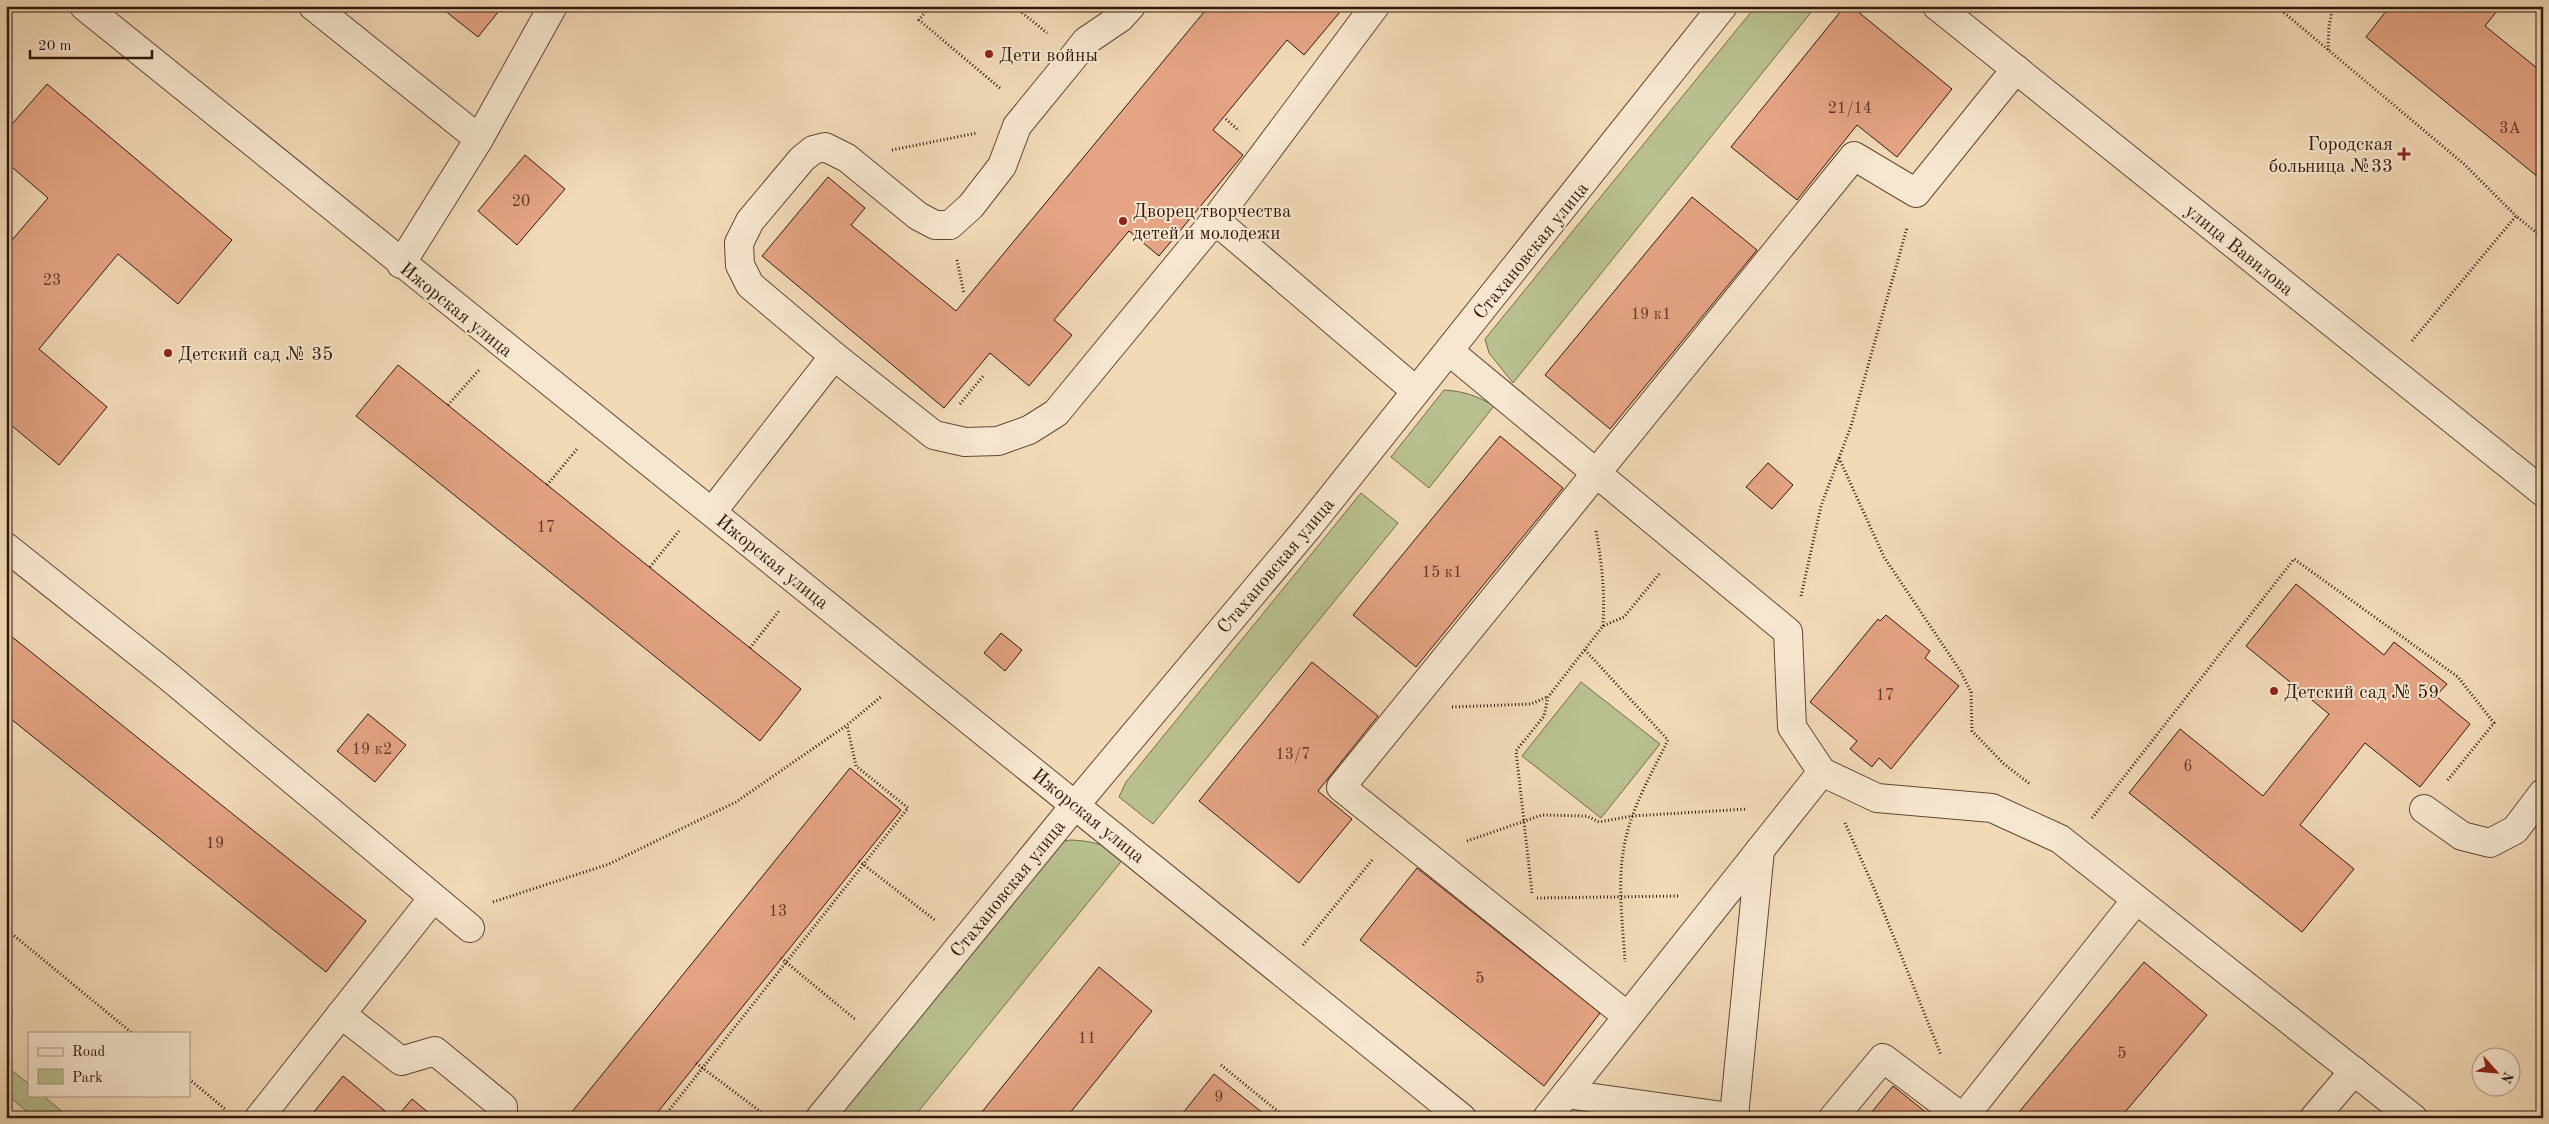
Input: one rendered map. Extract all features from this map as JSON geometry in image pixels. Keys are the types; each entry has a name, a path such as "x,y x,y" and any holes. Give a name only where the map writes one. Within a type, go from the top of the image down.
{"street":[{"name":"Ижорская улица","path":"84,6 401,264 1076,804 1462,1118"},
{"path":"313,6 479,139"},
{"path":"401,264 479,139 553,6"},
{"path":"1131,6 1120,18 1086,41 1074,55 1022,119 1002,166 971,206 960,218 950,225 935,225 918,216 847,158 825,147 813,150 802,159 750,222 740,243 740,265 750,285 834,356 934,435 965,442 998,441 1029,430 1056,413 1215,220 1375,6"},
{"name":"Стахановская улица","path":"820,1118 1076,804 1302,533 1723,6"},
{"name":"улица Вавилова","path":"1937,6 2543,492"},
{"path":"1628,1016 1340,787 1854,156 1916,193 2016,69"},
{"path":"1215,220 1416,391"},
{"path":"1449,351 1788,632 1792,727 1822,772 1877,798 1992,808 2060,839 2413,1118"},
{"path":"712,512 834,356"},
{"path":"6,547 168,676 452,914 341,1014 259,1118"},
{"path":"1547,1118 1822,772"},
{"path":"2424,809 2462,836 2490,843 2515,830 2543,793"},
{"path":"1566,1094 1735,1117 1760,850"},
{"path":"1834,1118 1883,1058 1963,1118 2136,900"},
{"path":"341,1014 401,1062 435,1052 503,1107 503,1118"},
{"path":"2314,1118 2354,1071"}],"path":[{"path":"930,6 919,20 1022,119"},
{"path":"1014,6 1074,55"},
{"path":"2276,6 2464,164 2516,216 2543,238"},
{"path":"2328,50 2329,26 2333,6"},
{"path":"847,158 1022,119"},
{"path":"1788,632 1798,610 1821,506 1851,426 1916,193"},
{"path":"2390,369 2443,301 2516,216"},
{"path":"1838,458 1884,557 1961,672 1971,692 1972,731 2004,764 2034,787"},
{"path":"1576,495 1591,508 1596,529 1602,564 1605,601 1603,626"},
{"path":"1683,544 1624,617 1603,626 1548,697 1544,716 1516,751 1532,898 1724,895"},
{"path":"2072,848 2091,818 2294,559 2458,677 2494,723 2424,809"},
{"path":"1585,650 1668,740 1632,816 1624,848 1622,897 1628,1016"},
{"path":"452,914 609,864 736,802 847,725 910,672"},
{"path":"1411,700 1426,708 1531,704 1548,697"},
{"path":"663,1118 908,808 856,766 847,725"},
{"path":"1822,772 1874,888 1942,1059"},
{"path":"1433,861 1445,850 1542,814 1561,813 1586,816 1600,822 1632,816 1795,806"},
{"path":"1302,946 1395,831"},
{"path":"859,861 963,942"},
{"path":"6,929 131,1032"},
{"path":"781,958 882,1042"},
{"path":"696,1063 769,1118"},
{"path":"1221,1065 1286,1118"},
{"path":"190,1080 230,1112"}],"green space":[{"path":"1756,6 1816,6 1513,383 1489,353 1485,339"},
{"path":"1444,390 1470,395 1494,406 1429,488 1391,457"},
{"path":"1361,493 1398,523 1153,824 1119,797 1126,782"},
{"path":"1581,682 1660,744 1601,818 1522,756"},
{"path":"1070,840 1098,844 1111,849 1124,858 913,1118 836,1118 1061,842"},
{"path":"6,1066 28,1083 28,1096 43,1096 70,1118 35,1118 6,1094"}],"building":[{"path":"439,6 503,6 478,37"},
{"path":"1209,6 1345,6 1304,55 1287,40 1213,130 1243,155 1159,256 1129,231 1054,320 1072,335 1029,386 990,353 944,408 762,256 828,177 865,208 851,225 956,311"},
{"path":"1845,6 1851,6 1952,89 1897,157 1857,125 1797,200 1731,147"},
{"path":"2390,6 2501,6 2485,26 2543,73 2543,181 2366,37"},
{"path":"47,84 232,240 178,304 118,254 39,349 107,407 59,465 6,421 6,247 48,198 6,162 6,131"},
{"path":"525,155 565,189 517,245 478,211"},
{"path":"1692,197 1757,250 1610,429 1545,375"},
{"path":"398,365 801,689 760,741 356,416"},
{"path":"1500,436 1563,488 1416,667 1353,615"},
{"path":"1768,463 1793,485 1772,509 1746,487"},
{"path":"2296,584 2384,655 2394,642 2447,684 2436,696 2470,724 2420,787 2365,743 2300,825 2354,869 2302,932 2129,793 2180,729 2263,796 2329,714 2246,646"},
{"path":"1886,615 1930,651 1925,658 1959,686 1891,769 1879,758 1872,767 1850,749 1857,741 1810,702 1878,619 1880,621"},
{"path":"6,632 366,921 326,972 6,715"},
{"path":"1001,633 1022,650 1005,671 984,653"},
{"path":"1312,662 1378,716 1318,791 1352,819 1299,883 1199,801"},
{"path":"368,714 406,745 375,782 337,751"},
{"path":"850,768 901,810 653,1118 567,1118"},
{"path":"1417,868 1600,1013 1544,1086 1360,940"},
{"path":"2144,962 2207,1015 2120,1118 2014,1118"},
{"path":"1099,967 1152,1011 1066,1118 977,1118"},
{"path":"1214,1074 1269,1118 1179,1118"},
{"path":"343,1076 385,1111 379,1118 309,1118"},
{"path":"1893,1086 1933,1118 1867,1118"},
{"path":"412,1099 435,1118 396,1118"}],"place":[{"name":"Дети войны","path":"989,54"},
{"name":"Городская больница №33","path":"2404,154"},
{"name":"Дворец творчества детей и молодежи","path":"1123,221"},
{"name":"Детский сад № 35","path":"168,353"},
{"name":"Детский сад № 59","path":"2274,691"}]}
